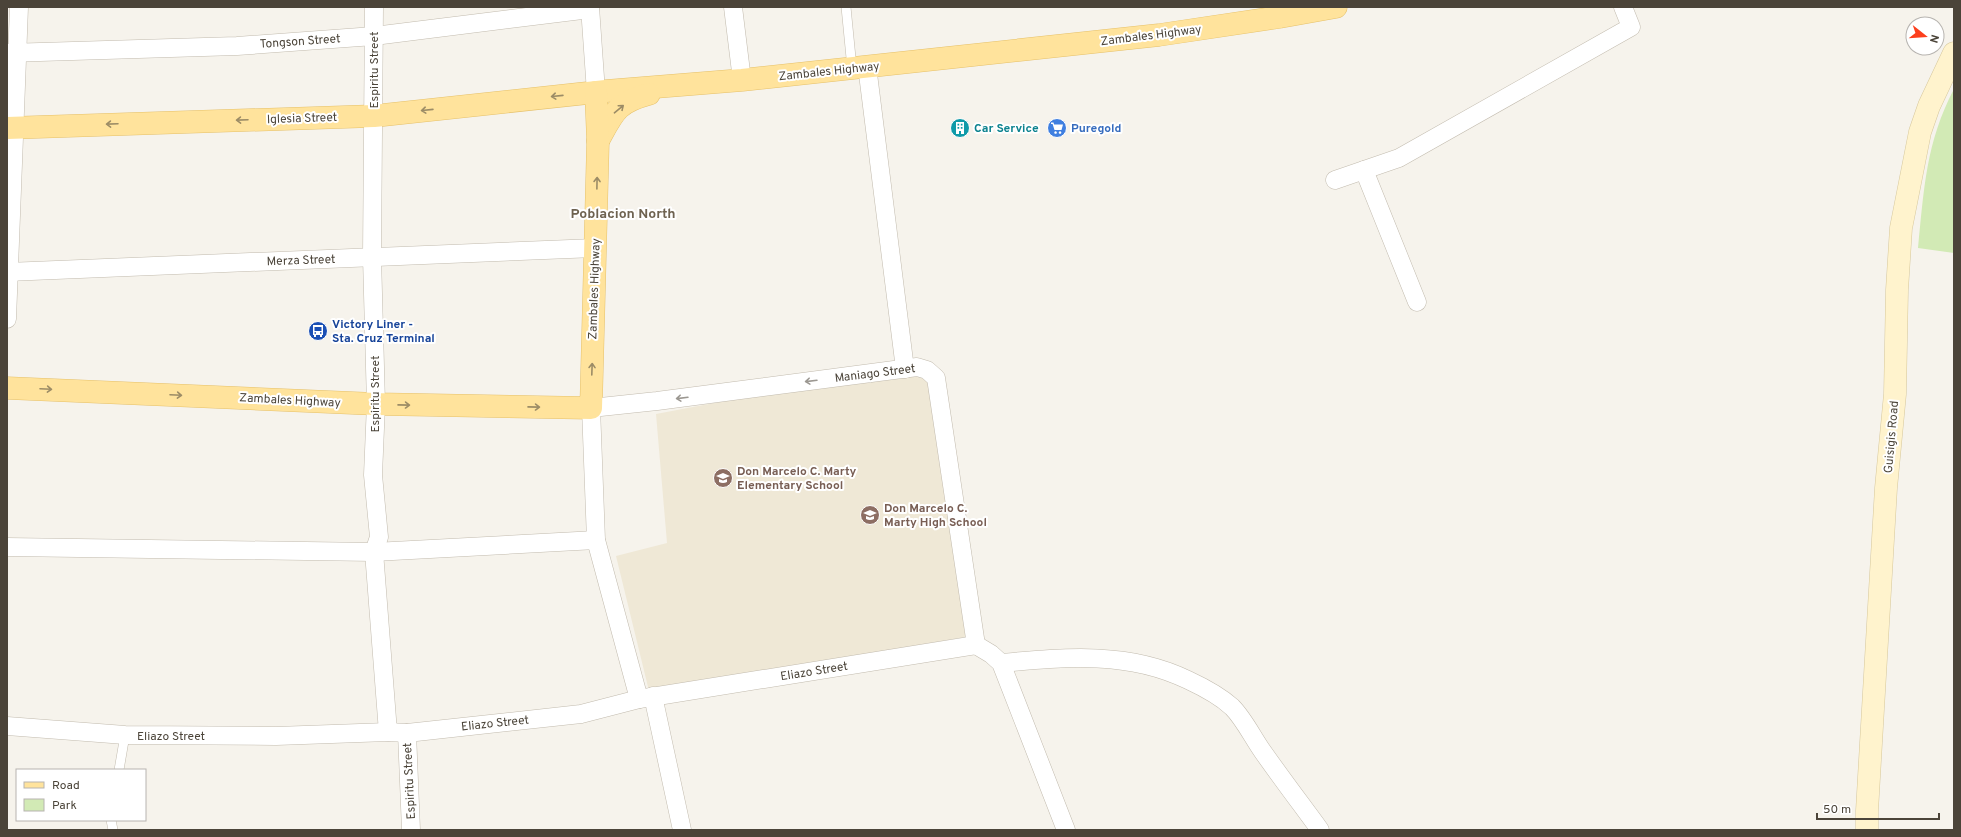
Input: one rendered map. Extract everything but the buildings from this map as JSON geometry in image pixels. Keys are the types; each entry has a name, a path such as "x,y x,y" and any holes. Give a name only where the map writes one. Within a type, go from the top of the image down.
{"main road":[{"name":"Zambales Highway","path":"7,388 376,404 591,408 598,141 596,92 742,80 1159,34 1280,17 1336,7"},
{"name":"Guisigis Road","path":"1868,830 1867,804 1885,503 1895,394 1897,290 1901,228 1920,132 1929,106 1954,53"},
{"path":"598,141 614,111 631,99 671,87"},
{"name":"Iglesia Street","path":"10,128 374,116 596,92"}],"street":[{"path":"7,319 12,53 19,7"},
{"name":"Espiritu Street","path":"374,7 372,257 376,404 374,475 379,537 374,552 388,732"},
{"path":"733,7 742,80"},
{"path":"1335,180 1399,158 1631,26 1623,7"},
{"path":"590,8 596,92"},
{"name":"Tongson Street","path":"12,53 237,46 374,36 590,8"},
{"path":"859,67 905,369"},
{"path":"1364,170 1417,302"},
{"name":"Merza Street","path":"8,272 595,248"},
{"name":"Maniago Street","path":"591,408 657,401 917,367 927,370 936,378 976,645"},
{"path":"591,408 596,540 646,697 682,830"},
{"path":"7,547 374,552 596,540"},
{"path":"976,645 991,654 1001,663 1066,830"},
{"name":"Eliazo Street","path":"7,726 125,735 276,736 388,732 407,733 581,714 646,697 976,645"},
{"path":"1001,663 1058,658 1113,659 1137,662 1160,668 1204,687 1232,708 1320,830"},
{"name":"Espiritu Street","path":"407,733 411,830"}],"lane":[{"path":"846,7 859,67"},
{"path":"119,769 125,735"}],"shaded area":[{"path":"920,370 932,379 966,637 649,691 616,556 667,543 656,414 772,392"}],"green space":[{"path":"1954,89 1954,253 1918,248 1925,186 1932,147 1937,128"}],"place":[{"name":"Car Service","path":"960,128"},
{"name":"Puregold","path":"1057,128"},
{"name":"Victory Liner - Sta. Cruz Terminal","path":"318,331"},
{"name":"Don Marcelo C. Marty Elementary School","path":"723,478"},
{"name":"Don Marcelo C. Marty High School","path":"870,515"}],"district":[{"name":"Poblacion North","path":"623,213"}]}
